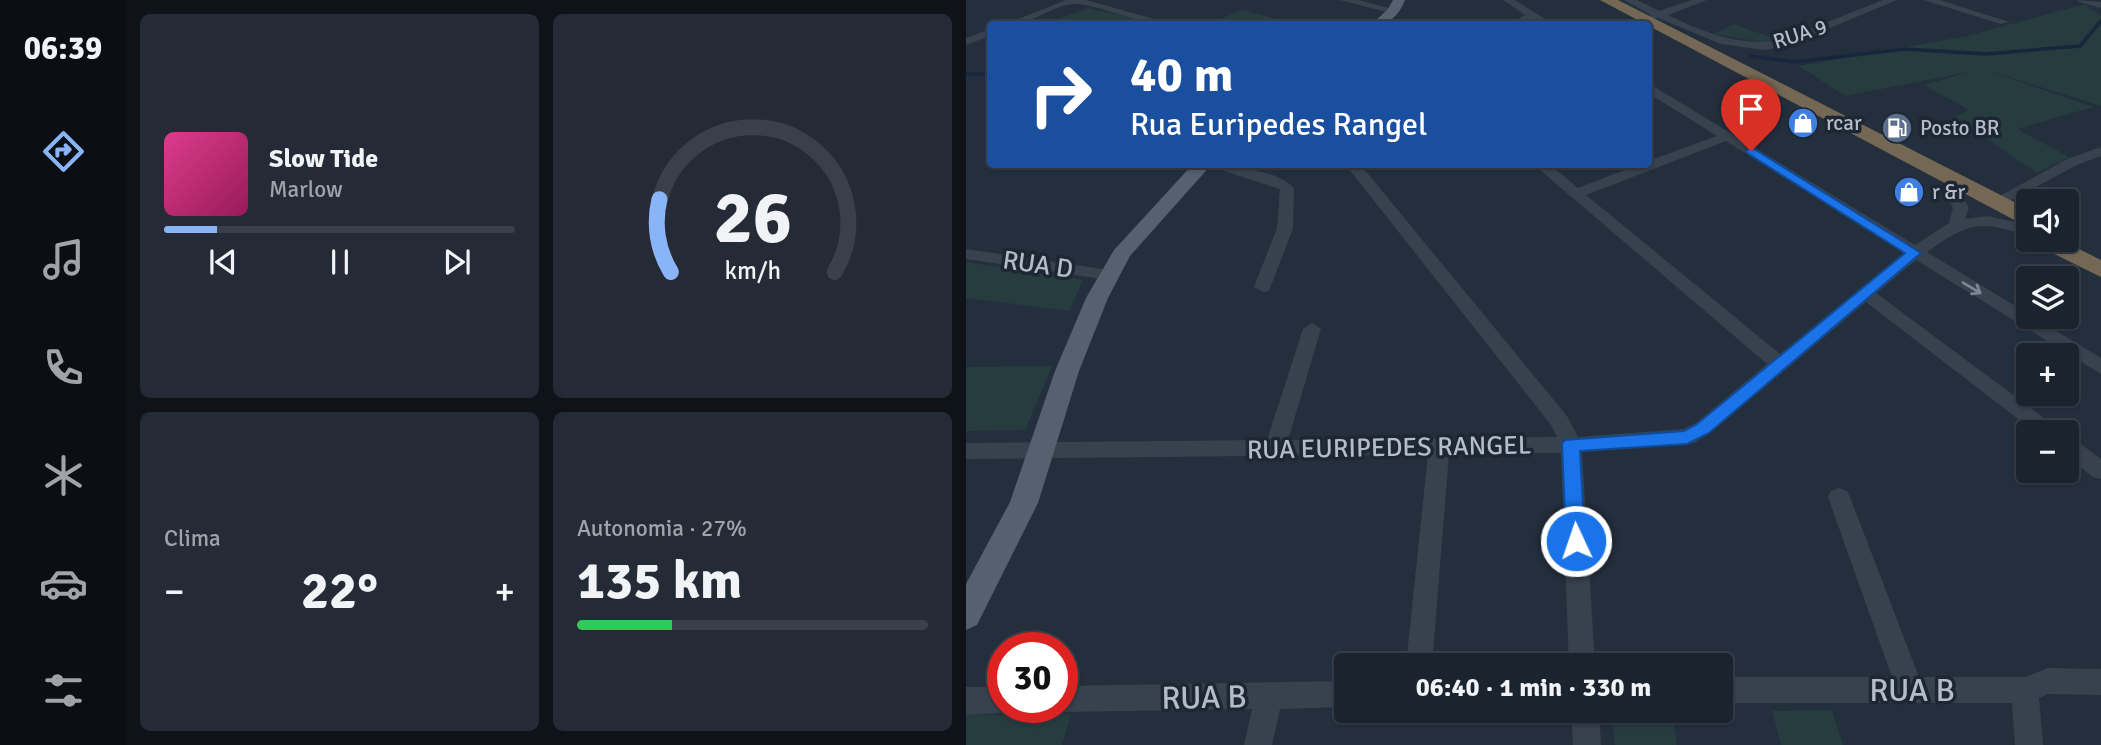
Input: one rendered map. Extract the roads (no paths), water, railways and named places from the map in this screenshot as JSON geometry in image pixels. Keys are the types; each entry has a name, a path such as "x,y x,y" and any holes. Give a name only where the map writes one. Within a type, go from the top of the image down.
{"highway":[{"path":"1589,0 1644,21"},
{"path":"1607,0 1645,21"},
{"path":"1652,25 1953,192 2016,221"},
{"path":"1652,25 1997,202 2016,218"},
{"path":"2079,243 2101,255"},
{"path":"2067,252 2101,270"}],"main road":[{"path":"1381,21 1397,6"},
{"path":"966,615 1024,503 1067,371 1109,275 1135,236 1199,168"}],"street":[{"path":"1019,21 1074,0 1155,21"},
{"path":"1345,0 1397,6"},
{"path":"1508,0 1543,21"},
{"name":"RUA 9","path":"1629,0 1646,21"},
{"path":"1650,21 1702,0"},
{"name":"RUA 9","path":"1652,23 1725,42 1771,46 1785,43 1892,0"},
{"path":"1929,0 2004,22"},
{"path":"2083,0 2101,5"},
{"path":"1520,21 1533,15"},
{"path":"966,42 987,33"},
{"path":"1652,89 2101,368"},
{"path":"1652,165 1728,136"},
{"path":"1997,202 2072,162 2101,151"},
{"path":"1225,168 1281,183 1287,188 1285,228 1263,287"},
{"path":"1355,168 1545,400 1560,421 1571,444 1581,653"},
{"path":"1545,168 1779,364"},
{"path":"1575,194 1644,168"},
{"path":"1953,192 1961,208 1956,225"},
{"name":"RUA EURIPEDES RANGEL","path":"966,452 1571,444 1687,438 1703,429 1914,253 1956,225 1988,221 2016,225"},
{"name":"RUA D","path":"966,254 1109,275"},
{"path":"1866,294 2033,420"},
{"path":"1275,449 1312,329"},
{"path":"1420,653 1439,446"},
{"path":"2079,454 2101,471"},
{"path":"1839,498 1911,691"},
{"name":"RUA B","path":"1733,690 2025,690 2048,681 2101,681"},
{"path":"2025,690 2029,745"},
{"name":"RUA B","path":"1078,699 1334,694"},
{"path":"1258,745 1269,695"},
{"path":"966,701 987,700"},
{"path":"1586,723 1587,745"}],"waterway":[{"path":"1751,56 1795,62 1905,49 1986,54 2080,46 2101,21"},
{"path":"966,74 987,74"}],"place":[{"name":"rcar","path":"1803,123"},
{"name":"Posto BR","path":"1897,128"},
{"name":"r &r","path":"1909,192"}]}
